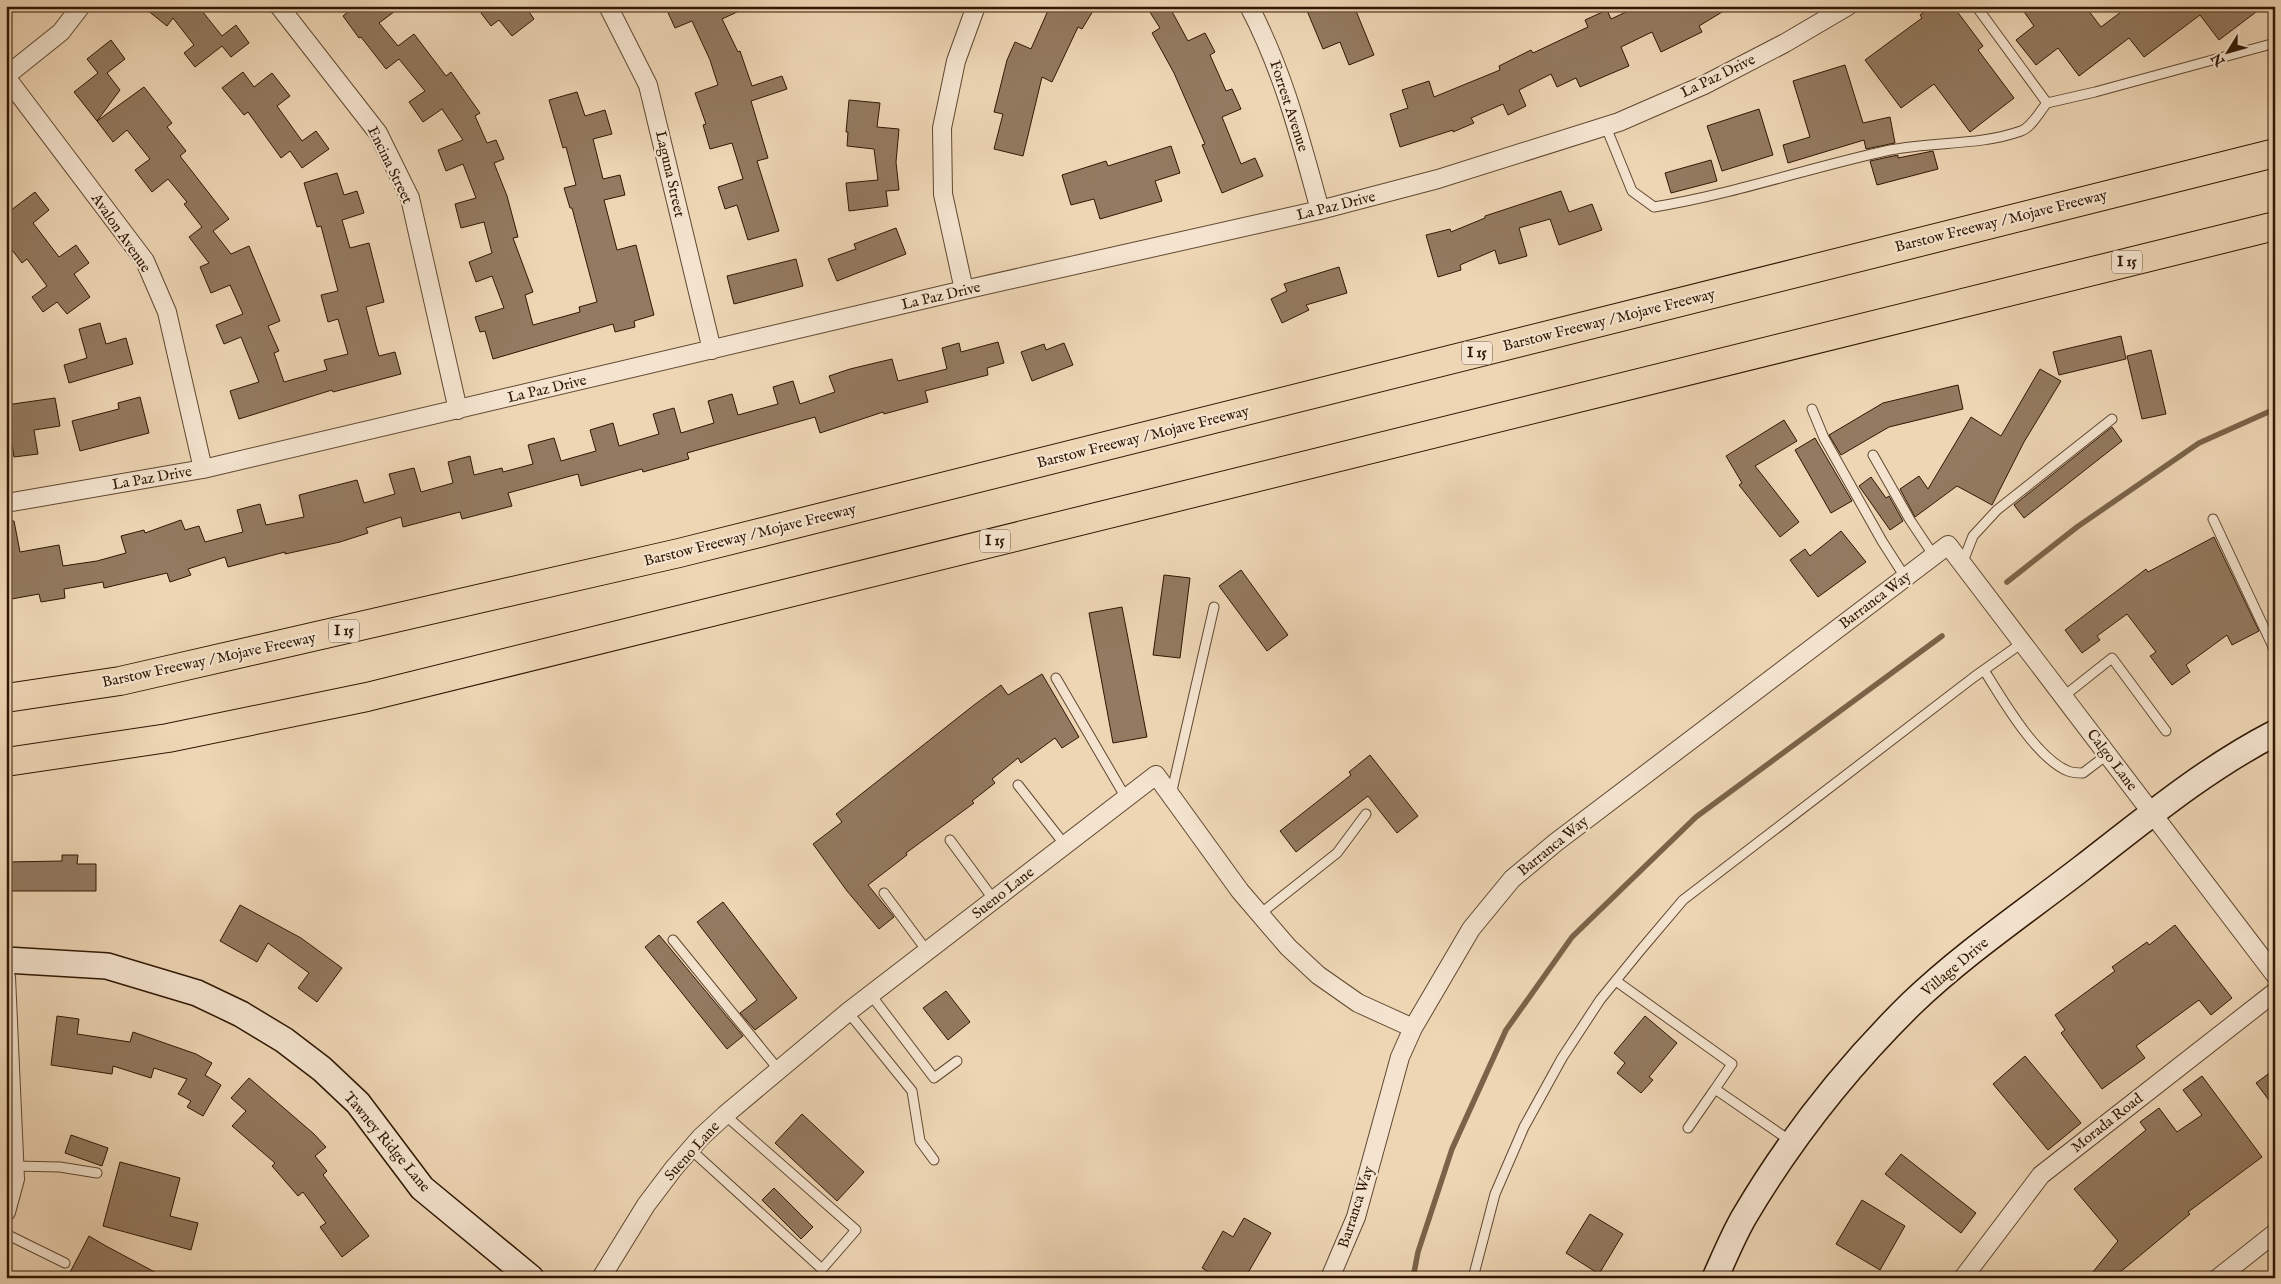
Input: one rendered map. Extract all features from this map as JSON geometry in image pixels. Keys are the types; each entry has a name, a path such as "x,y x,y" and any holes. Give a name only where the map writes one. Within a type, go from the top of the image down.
{"highway":[{"path":"2207,170 2275,144"},
{"name":"Barstow Freeway / Mojave Freeway","path":"6,698 120,681 679,553 2275,153"},
{"name":"I 15","path":"6,762 168,738 367,697 2275,226"},
{"path":"1979,298 2275,240"}],"main road":[{"name":"Village Drive","path":"1714,1278 1744,1218 1792,1142 1857,1060 1912,1003 1976,949 2153,813 2202,777 2275,733"},
{"name":"Tawney Ridge Lane","path":"6,960 107,966 197,993 241,1014 284,1040 322,1069 358,1103 422,1188 531,1278"}],"street":[{"path":"6,76 61,32 81,6"},
{"name":"Encina Street","path":"279,6 378,133 410,198 458,410"},
{"name":"Laguna Street","path":"608,6 648,85 712,350"},
{"path":"964,290 943,194 942,128 956,61 976,6"},
{"name":"Forrest Avenue","path":"1248,6 1265,38 1292,108 1320,210"},
{"name":"La Paz Drive","path":"6,504 203,469 964,290 1320,210 1438,179 1606,127 1704,85 1785,43 1848,6"},
{"name":"Avalon Avenue","path":"6,76 145,262 167,312 203,469"},
{"name":"Barranca Way","path":"1330,1278 1356,1217 1400,1057 1413,1028 1471,929 1512,879 1562,837 1941,550"},
{"name":"Calgo Lane","path":"1941,550 1962,564 2275,975"},
{"name":"Sueno Lane","path":"601,1278 646,1205 690,1149 726,1114 848,1012 1156,775 1240,891 1288,947 1318,975 1358,1003 1413,1028"},
{"path":"6,977 9,1129 15,1179 6,1212"},
{"name":"Morada Road","path":"1963,1278 2041,1175 2275,992"},
{"path":"2218,1278 2275,1233"}],"lane":[{"path":"1976,6 2047,103"},
{"path":"1606,127 1632,192 1654,207 1689,202 1820,166 1893,149 1989,140 2024,130 2047,103 2275,43"},
{"path":"1812,409 1828,446 1882,541 1906,577"},
{"path":"1962,564 1973,536 1997,510 2112,419"},
{"path":"1873,456 1910,520 1941,550"},
{"path":"2213,519 2275,651"},
{"path":"1171,795 1214,607"},
{"path":"1473,1278 1495,1194 1524,1126 1562,1058 1600,1000 1683,900 2022,642"},
{"path":"2064,696 2112,658 2166,731"},
{"path":"1984,670 2016,720 2049,759 2061,768 2070,772 2083,773 2108,754"},
{"path":"1056,678 1126,798"},
{"path":"1018,786 1064,845"},
{"path":"1260,914 1337,853 1366,814"},
{"path":"950,840 994,900"},
{"path":"884,893 927,951"},
{"path":"673,940 778,1069"},
{"path":"1616,981 1732,1064 1688,1128"},
{"path":"870,995 934,1078 957,1061"},
{"path":"848,1012 912,1091 920,1142 934,1160"},
{"path":"1715,1089 1792,1142"},
{"path":"690,1149 822,1269 856,1230 726,1114"},
{"path":"14,1166 60,1167 97,1173"},
{"path":"6,1234 65,1263"}],"building":[{"path":"142,6 198,6 222,36 236,25 249,43 231,57 222,46 195,67 184,53 194,45 173,18 167,26"},
{"path":"355,6 402,6 379,23 398,46 414,34 446,76 451,72 480,113 475,116 487,143 496,140 504,159 494,163 507,196 518,237 513,238 533,292 525,295 533,325 580,312 579,307 597,302 572,208 570,208 564,188 576,185 566,147 563,148 549,100 577,92 585,116 605,110 612,134 593,139 603,179 620,175 625,195 604,200 617,250 636,245 654,315 634,321 635,327 615,332 613,324 493,359 485,331 480,332 475,317 504,308 492,276 476,282 469,262 492,253 484,222 461,228 455,204 476,198 463,164 446,171 438,150 463,140 442,109 423,122 409,102 425,91 399,59 386,69 361,37 359,38 343,16"},
{"path":"489,6 525,6 534,19 512,36 499,20 491,26 481,13"},
{"path":"665,6 750,6 722,19 738,52 740,51 752,86 782,76 787,89 751,101 768,158 757,161 779,231 748,240 737,205 725,209 718,187 743,179 732,143 710,149 703,125 706,124 695,93 718,85 710,60 692,21 675,28"},
{"path":"1050,6 1096,6 1082,29 1078,27 1052,82 1042,77 1023,156 994,149 1003,114 994,112 1007,60 1015,42 1031,49"},
{"path":"1146,6 1169,6 1188,41 1205,33 1215,52 1210,55 1226,91 1232,89 1241,109 1222,117 1241,164 1255,158 1263,176 1222,193 1202,145 1205,144 1174,73 1152,33 1160,28"},
{"path":"1305,6 1354,6 1374,55 1349,65 1340,42 1323,49"},
{"path":"1639,6 1732,6 1699,26 1702,32 1661,52 1652,32 1621,47 1629,66 1580,87 1576,78 1557,87 1551,74 1519,90 1526,106 1508,115 1503,104 1471,118 1474,123 1453,132 1453,130 1400,147 1390,114 1408,108 1402,90 1429,81 1434,97 1500,70 1499,66 1531,50 1533,53 1588,27 1585,20 1607,10 1611,19"},
{"path":"1932,6 1953,6 1983,46 1978,50 2014,98 1970,132 1934,84 1901,108 1865,60 1922,18 1920,15"},
{"path":"2020,6 2085,6 2101,27 2129,6 2264,6 2219,40 2200,15 2144,57 2129,38 2079,76 2058,48 2036,65 2016,40 2034,26"},
{"path":"111,40 125,59 107,73 120,90 97,121 74,92 98,73 87,59"},
{"path":"1845,65 1863,123 1890,117 1895,143 1866,149 1864,140 1788,163 1783,145 1810,137 1793,81"},
{"path":"243,72 254,87 272,73 290,96 277,106 302,141 316,131 329,149 302,168 290,151 281,158 248,112 244,115 222,88"},
{"path":"144,87 172,123 167,127 186,151 180,156 229,219 213,231 231,254 249,246 280,321 268,326 279,351 274,353 284,382 327,370 324,360 348,354 338,319 328,322 321,295 338,291 321,226 317,227 304,183 337,173 344,195 357,191 364,213 342,220 350,248 369,243 384,302 366,307 379,356 395,352 401,374 333,392 332,390 239,419 230,391 259,382 241,337 224,344 216,325 243,314 230,285 211,293 200,267 209,263 189,237 202,227 184,204 187,202 168,179 152,192 135,170 150,159 127,130 113,142 97,121"},
{"path":"849,100 880,103 877,127 899,129 896,162 899,190 886,191 888,206 849,211 846,183 878,180 874,149 847,146 848,132 846,132"},
{"path":"1759,109 1773,155 1722,171 1707,126"},
{"path":"1171,146 1180,173 1155,181 1162,201 1100,219 1094,199 1071,205 1062,175 1106,161 1108,166"},
{"path":"1933,151 1938,169 1877,185 1870,161 1898,155 1898,158"},
{"path":"1711,160 1717,181 1671,193 1665,173"},
{"path":"1561,191 1569,212 1592,204 1602,230 1559,245 1550,219 1519,228 1527,256 1499,264 1495,250 1460,265 1461,270 1438,277 1426,235 1450,229 1451,232 1485,218 1485,216"},
{"path":"35,192 49,210 33,223 59,257 76,245 89,263 74,274 90,297 67,314 57,302 43,312 32,297 47,286 27,259 22,263 6,242 6,214"},
{"path":"896,228 906,254 837,281 828,259 856,249 854,244"},
{"path":"796,259 803,286 734,304 727,276"},
{"path":"1339,267 1347,293 1306,305 1309,310 1282,323 1271,299 1287,291 1284,284"},
{"path":"100,323 106,344 126,338 133,364 69,383 64,365 87,358 79,329"},
{"path":"2121,336 2126,359 2059,375 2053,352"},
{"path":"998,342 1004,363 987,368 988,375 925,391 928,402 884,414 883,412 820,433 815,417 687,453 689,459 643,472 642,469 581,486 578,474 508,493 512,506 462,519 460,512 403,527 401,517 366,528 368,533 340,542 285,554 285,552 228,567 225,557 188,569 191,575 170,582 167,573 104,588 103,582 64,589 65,598 41,602 39,594 6,600 6,521 14,521 20,552 59,545 63,566 97,561 126,553 121,536 144,530 145,533 181,520 185,530 199,526 205,542 243,532 237,510 260,504 266,525 304,517 299,495 357,480 364,503 395,494 389,474 414,468 421,492 453,483 448,462 470,456 474,475 502,468 503,472 533,464 528,445 554,438 561,461 596,451 590,430 613,423 619,446 659,434 653,414 674,408 681,433 714,423 708,401 732,394 738,415 778,404 773,387 793,381 800,404 835,392 829,376 850,369 892,359 898,381 947,369 942,348 959,343 961,352"},
{"path":"1064,343 1073,365 1032,381 1021,352 1044,344 1046,350"},
{"path":"2151,350 2166,414 2142,419 2127,356"},
{"path":"2040,369 2061,381 2024,442 1992,505 1957,486 1915,517 1900,489 1919,476 1928,489 1971,417 2001,436"},
{"path":"1958,385 1963,409 1889,427 1841,455 1829,435 1883,403"},
{"path":"140,397 149,433 80,451 72,421 119,409 118,403"},
{"path":"55,398 60,426 34,430 38,454 14,457 6,405"},
{"path":"1784,420 1797,441 1755,466 1799,522 1780,537 1739,485 1742,483 1726,456"},
{"path":"2112,427 2122,441 2024,518 2014,505"},
{"path":"1815,438 1852,501 1831,513 1795,450"},
{"path":"1871,477 1886,498 1889,496 1903,521 1890,530 1859,486"},
{"path":"1841,531 1866,562 1818,597 1790,560 1805,549 1810,556"},
{"path":"2214,537 2259,631 2232,645 2227,635 2186,665 2190,672 2172,685 2150,656 2156,652 2127,614 2097,636 2100,640 2082,653 2065,630 2146,569 2148,572"},
{"path":"1241,570 1288,635 1267,651 1219,586"},
{"path":"1164,575 1190,578 1180,658 1153,655"},
{"path":"1122,607 1147,737 1113,743 1089,613"},
{"path":"1042,674 1079,737 1062,748 1055,738 1021,763 1018,758 992,779 995,783 972,801 974,803 906,853 907,855 868,885 894,917 879,929 847,891 813,844 842,822 836,814 974,705 1001,685 1008,695"},
{"path":"1370,755 1418,816 1397,833 1368,796 1296,852 1280,831 1351,775 1349,772"},
{"path":"62,855 78,855 77,864 96,864 96,891 6,891 6,862 62,861"},
{"path":"723,902 797,998 755,1030 740,1013 757,1000 697,922"},
{"path":"240,905 301,938 342,968 317,1002 298,988 309,973 268,943 257,962 220,941"},
{"path":"2175,925 2232,998 2211,1015 2199,1000 2136,1046 2145,1058 2102,1089 2061,1033 2065,1030 2055,1015 2115,971 2112,967 2147,942 2149,945"},
{"path":"659,935 743,1036 727,1049 645,947"},
{"path":"946,991 970,1022 948,1040 923,1008"},
{"path":"57,1016 79,1019 77,1034 130,1042 133,1032 196,1054 212,1063 205,1075 221,1085 203,1116 187,1107 191,1101 178,1094 187,1079 154,1068 151,1078 113,1066 112,1074 51,1065"},
{"path":"1645,1016 1677,1043 1649,1077 1653,1080 1641,1093 1617,1073 1625,1063 1614,1053"},
{"path":"2025,1056 2081,1123 2048,1150 1993,1084"},
{"path":"2275,1069 2275,1108 2256,1083"},
{"path":"2202,1076 2262,1157 2188,1212 2190,1214 2113,1278 2088,1278 2118,1241 2074,1189 2146,1130 2140,1122 2159,1108 2177,1132 2202,1115 2183,1090"},
{"path":"249,1078 314,1134 326,1147 315,1156 327,1171 323,1175 369,1236 342,1257 320,1227 326,1223 303,1192 298,1196 272,1166 275,1163 232,1126 246,1111 231,1098"},
{"path":"802,1114 864,1172 837,1201 775,1143"},
{"path":"71,1135 108,1148 102,1166 65,1153"},
{"path":"1901,1154 1976,1213 1961,1233 1885,1174"},
{"path":"120,1162 180,1178 170,1216 198,1223 191,1250 103,1226"},
{"path":"774,1188 813,1227 801,1239 762,1200"},
{"path":"1862,1200 1905,1226 1880,1270 1836,1244"},
{"path":"1590,1214 1623,1234 1599,1274 1566,1253"},
{"path":"1244,1218 1271,1233 1245,1278 1219,1278 1202,1268 1223,1231 1233,1237"},
{"path":"89,1236 106,1246 166,1278 67,1278"}],"waterway":[{"path":"2007,582 2077,527 2199,443 2275,409"},
{"path":"1413,1278 1418,1252 1452,1149 1506,1030 1572,937 1696,817 1942,636"}]}
